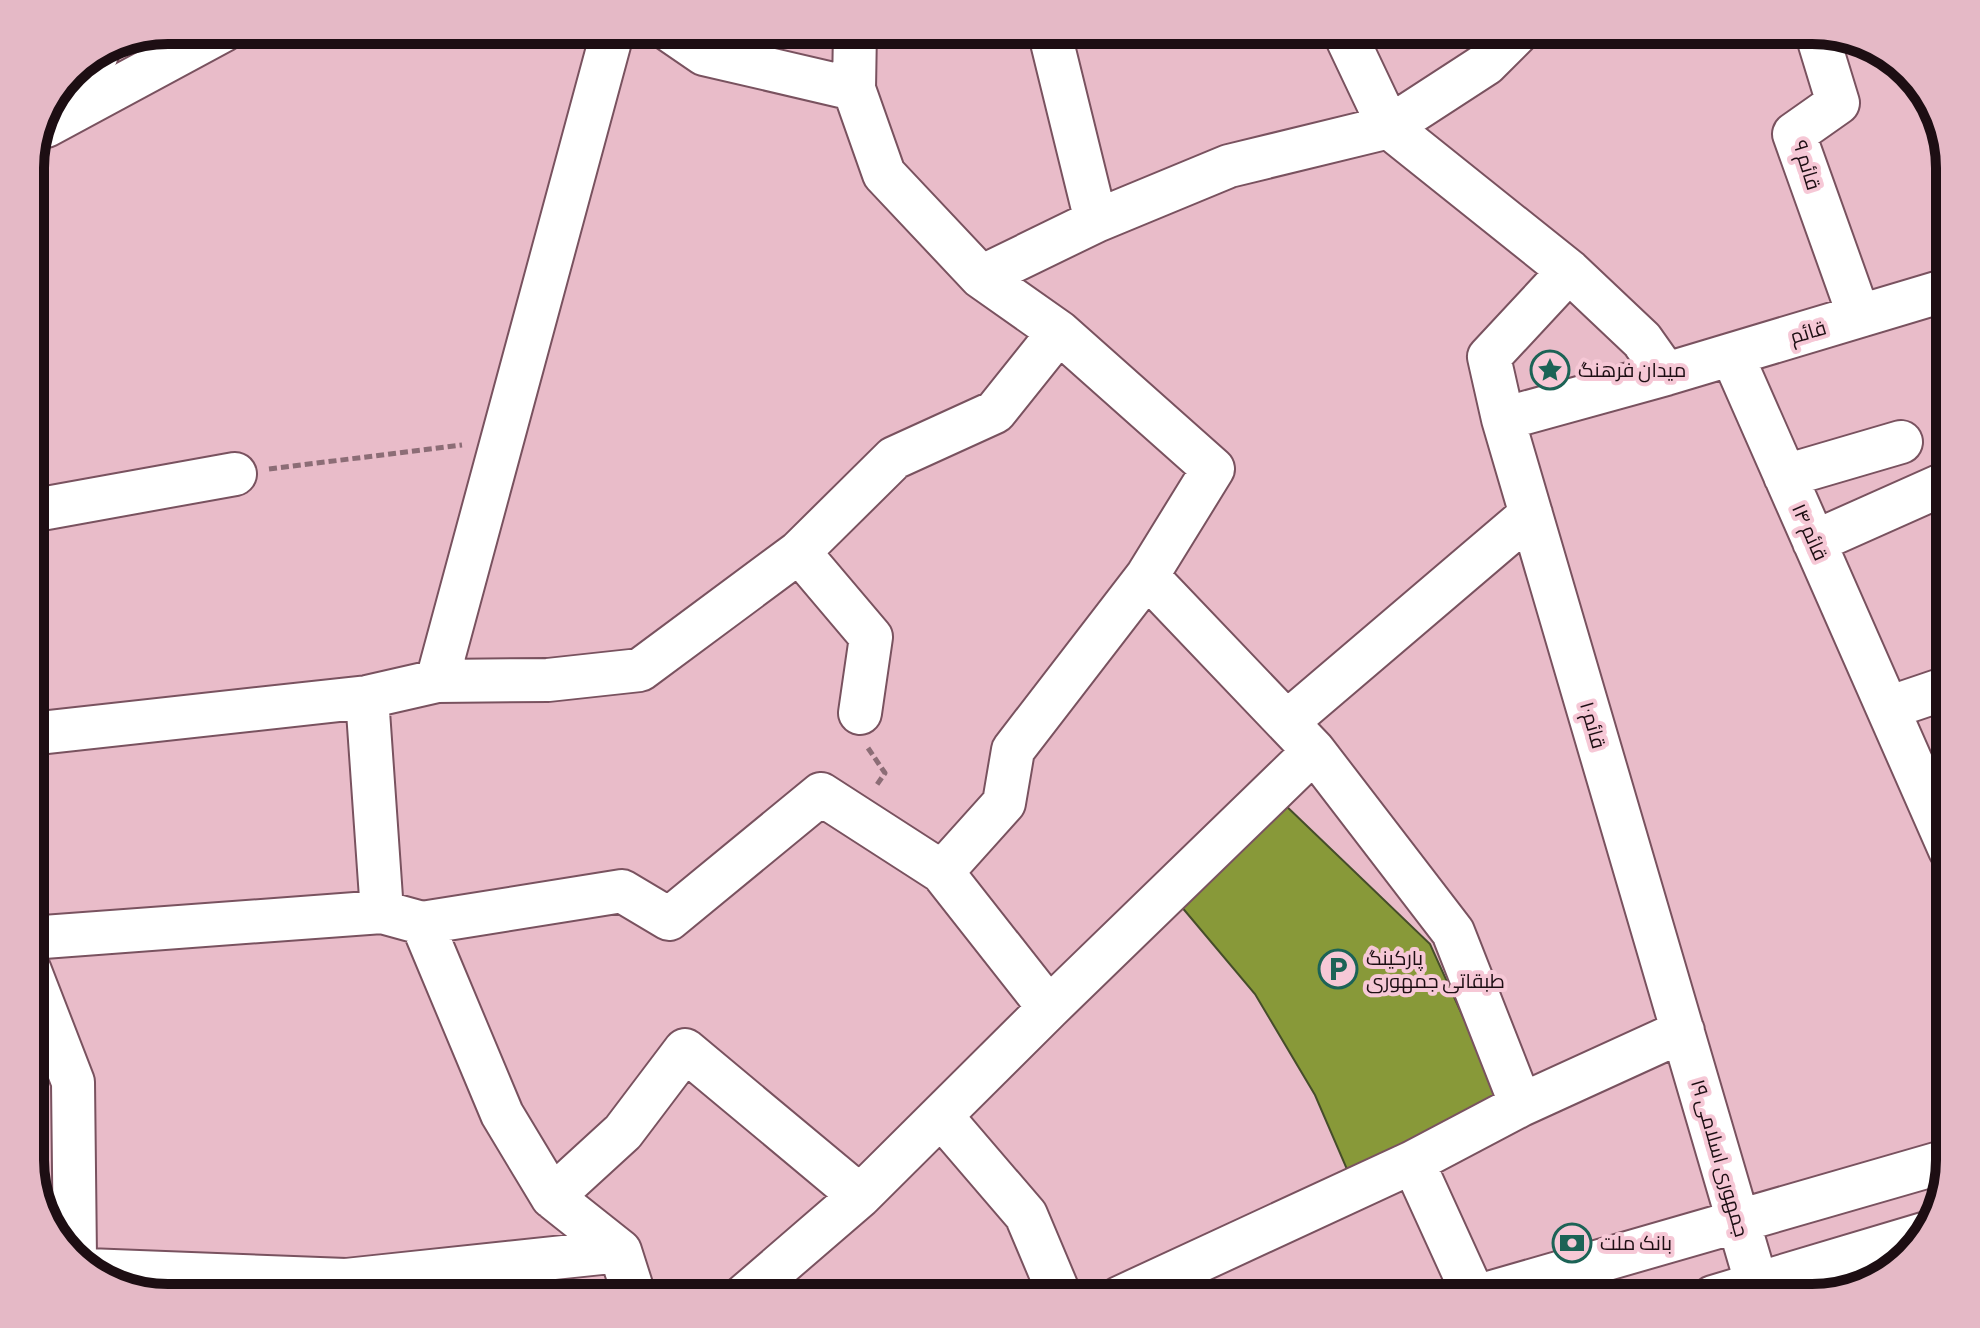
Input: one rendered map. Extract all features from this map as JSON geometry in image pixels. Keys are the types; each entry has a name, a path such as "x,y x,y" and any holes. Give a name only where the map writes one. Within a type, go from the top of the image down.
{"main road":[{"path":"1760,1284 1906,1240"}],"street":[{"path":"53,122 198,44"},
{"path":"437,681 609,44"},
{"path":"689,44 704,54 854,89"},
{"path":"855,44 854,89 884,174 981,277 1059,332 1213,469 1147,576 1013,750 1004,803 942,872"},
{"path":"1052,44 1096,221"},
{"path":"1350,44 1389,127 1569,271 1642,340 1666,374"},
{"path":"981,277 1096,221 1229,166 1389,127 1486,64 1506,44"},
{"name":"قائم ۹","path":"1820,45 1838,103 1794,134 1859,316"},
{"name":"قائم۱۰","path":"1569,271 1489,357 1503,419 1683,1031"},
{"name":"قائم","path":"1503,419 1732,355 1936,293"},
{"path":"44,732 367,697 437,681 548,680 640,670 799,552 894,458 995,412 1059,332"},
{"name":"قائم ۱۴","path":"1732,355 1888,708 1936,799"},
{"path":"1785,476 1901,442"},
{"path":"44,508 235,474"},
{"path":"1814,542 1936,488"},
{"path":"759,1284 860,1196 941,1116 1049,1008 1300,737 1531,514"},
{"path":"799,552 871,637 860,713"},
{"path":"1147,576 1300,737 1453,932 1521,1105"},
{"path":"1888,708 1936,692"},
{"path":"367,697 382,912"},
{"path":"44,937 382,912 422,923 622,891 669,919 821,794 942,872 1049,1008"},
{"path":"422,923 502,1114 552,1197 620,1251 631,1284"},
{"path":"44,1007 73,1082 75,1241"},
{"path":"1149,1284 1413,1162 1521,1105 1683,1031"},
{"name":"جمهوری اسلامی ۱۹","path":"1683,1031 1757,1284"},
{"path":"552,1197 623,1132 685,1050 860,1196"},
{"path":"941,1116 1026,1215 1055,1284"},
{"path":"1413,1162 1469,1284"},
{"path":"1524,1284 1936,1164"},
{"path":"113,1271 346,1280 620,1251"}],"path":[{"path":"235,474 502,440"},
{"path":"856,817 885,773 861,737 860,713"}],"building":[{"name":"پارکینگ طبقاتی جمهوری","path":"1282,802 1430,944 1505,1102 1349,1174 1315,1095 1255,994 1175,899"}],"place":[{"name":"میدان فرهنگ","path":"1550,370"},
{"name":"پارکینگ طبقاتی جمهوری","path":"1338,969"},
{"name":"بانک ملت","path":"1572,1243"}]}
